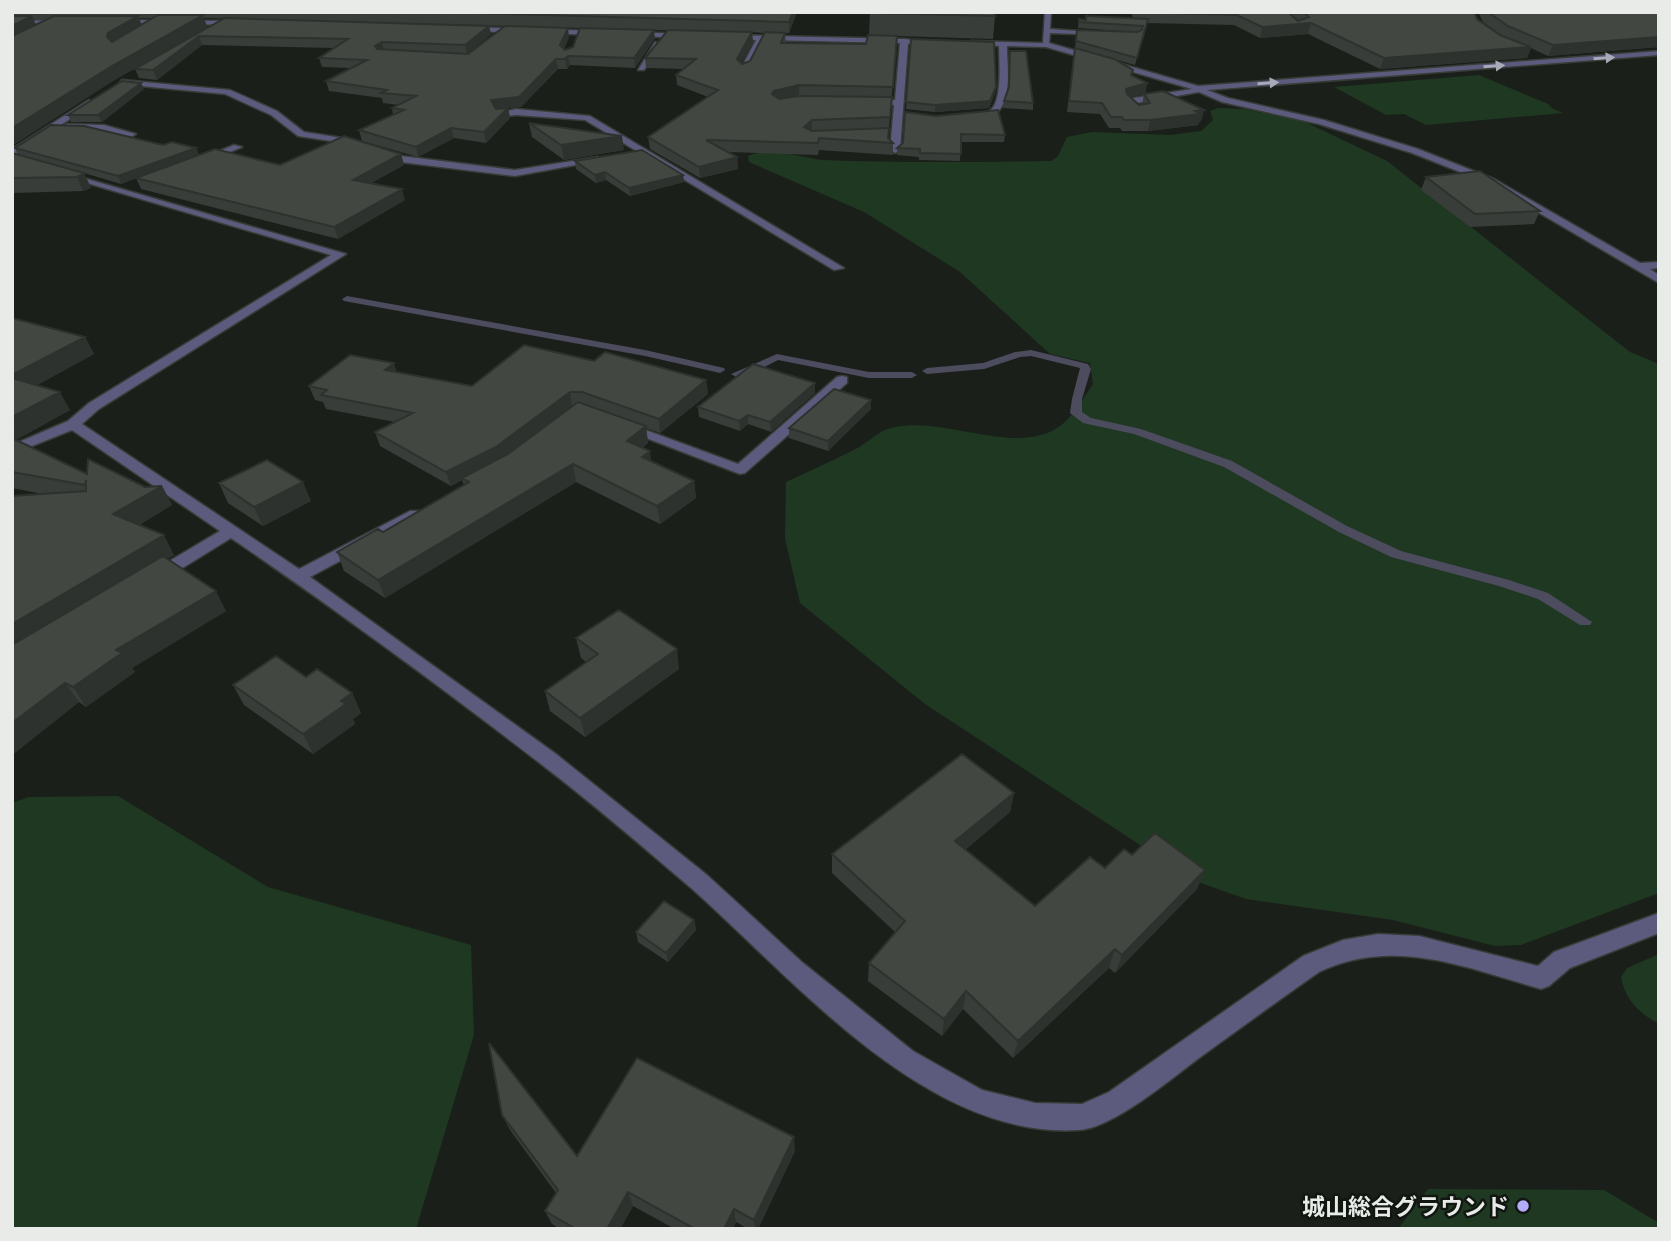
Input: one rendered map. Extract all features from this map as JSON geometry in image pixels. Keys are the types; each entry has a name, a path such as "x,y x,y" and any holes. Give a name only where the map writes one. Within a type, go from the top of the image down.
{"street":[{"path":"42,22 61,12"},
{"path":"1046,45 1048,12"},
{"path":"110,22 235,23 245,20"},
{"path":"35,34 58,22"},
{"path":"12,23 72,22"},
{"path":"150,29 161,22"},
{"path":"204,34 225,22"},
{"path":"459,29 614,34"},
{"path":"495,37 504,30"},
{"path":"1047,31 1110,33"},
{"path":"572,44 577,33"},
{"path":"627,34 692,36"},
{"path":"641,68 664,35"},
{"path":"720,37 941,42"},
{"path":"744,71 761,38"},
{"path":"895,150 904,41"},
{"path":"966,43 1046,45 1200,88 1225,100 1321,122 1415,151 1491,181 1659,280"},
{"path":"961,117 981,116 994,113 997,109 1002,94 1003,44"},
{"path":"1524,51 1549,62"},
{"path":"1142,112 1130,101 1193,92 1200,88 1659,53"},
{"path":"111,89 133,76"},
{"path":"122,82 227,92 274,113 302,134 346,142 400,159 431,164 515,173 614,158"},
{"path":"13,155 99,97"},
{"path":"862,102 899,103"},
{"path":"498,114 516,112 587,118 641,153 838,268"},
{"path":"898,113 910,115"},
{"path":"53,127 104,128 131,134"},
{"path":"884,133 897,133"},
{"path":"199,161 237,147"},
{"path":"628,155 641,153"},
{"path":"12,450 73,424 94,406 340,254 56,171"},
{"path":"122,190 135,186"},
{"path":"1638,266 1659,265"},
{"path":"616,424 740,470 842,380"},
{"path":"73,424 298,576 549,759 699,882 795,971 904,1060 978,1102 1023,1113 1083,1117 1118,1101 1311,964 1342,950 1378,944 1434,950 1541,978 1562,960 1659,923"},
{"path":"298,576 432,505"},
{"path":"139,587 231,531"}],"green space":[{"path":"1479,75 1563,113 1426,125 1404,114 1386,115 1334,87"},
{"path":"1218,108 1243,109 1303,121 1387,161 1630,352 1659,364 1659,893 1521,945 1495,946 1393,920 1246,899 1195,881 925,704 800,603 785,538 786,482 854,450 891,428 933,426 1001,437 1042,435 1065,422 1093,384 1090,363 1050,354 960,272 864,212 749,162 748,156 766,152 852,161 1051,161 1058,156 1067,137 1092,132 1170,135 1201,131 1213,120 1210,111"},
{"path":"118,796 268,887 471,945 474,1035 416,1229 12,1229 12,803 29,797"},
{"path":"1659,954 1659,1024 1634,1005 1621,977 1627,968"},
{"name":"城山総合グラウンド","path":"1428,1189 1604,1190 1659,1223 1659,1229 1398,1229"}],"building":[{"path":"436,12 793,12 789,22"},
{"path":"994,12 995,16 870,13"},
{"path":"1137,12 1288,12 1298,21 1309,17 1304,12 1474,12 1477,19 1500,35 1531,47 1384,58 1311,23 1262,27 1237,15"},
{"path":"1488,12 1659,12 1659,37 1553,45 1508,26"},
{"path":"158,15 203,15 112,66 12,128 12,36 54,16 138,16 108,33 107,37 112,42"},
{"path":"12,16 32,16 12,26"},
{"path":"1086,16 1148,19 1137,58 1076,41 1077,30 1137,32 1142,30 1143,26 1079,22 1079,19 1086,20"},
{"path":"225,18 489,26 465,45 382,42 375,46 377,49 468,54 505,26 568,28 560,45 565,50 573,47 580,28 654,30 634,58 568,56 565,59 556,59 519,97 491,100 496,109 508,108 484,132 451,128 416,147 359,130 404,110 392,108 416,96 381,93 387,90 326,81 367,60 319,58 348,39 199,36 153,70 135,69"},
{"path":"668,30 752,32 737,59 742,64 750,61 765,32 785,33 781,43 866,44 868,35 897,36 893,87 799,85 774,91 772,94 779,99 799,96 892,97 890,117 812,120 804,127 812,131 889,128 888,138 893,143 819,138 818,143 706,140 737,157 699,167 648,137 718,90 676,75 696,59 645,58"},
{"path":"911,39 994,42 996,87 990,101 935,105 906,102"},
{"path":"1075,48 1114,59 1133,70 1131,75 1147,83 1126,89 1127,94 1139,105 1150,103 1144,94 1163,91 1204,110 1195,111 1200,114 1124,120 1122,117 1111,117 1102,103 1069,101"},
{"path":"1010,51 1026,51 1033,103 1004,101 1009,87"},
{"path":"122,81 141,83 98,115 68,115"},
{"path":"998,110 1005,135 961,134 961,154 920,153 920,149 897,148 903,143 905,112 936,116"},
{"path":"529,123 622,136 561,145"},
{"path":"51,125 84,126 163,145 172,142 196,148 118,176 15,148"},
{"path":"344,136 401,154 353,180 402,189 334,227 136,178 215,149 280,165"},
{"path":"642,150 683,175 629,188 605,172 595,175 575,161"},
{"path":"12,153 84,173 77,177 12,178"},
{"path":"1480,171 1540,211 1475,214 1426,177"},
{"path":"12,318 85,337 12,375"},
{"path":"524,345 594,361 605,352 706,380 659,419 582,392 570,392 496,447 446,472 375,432 413,413 321,395 327,390 309,386 350,355 394,363 385,370 472,386"},
{"path":"753,364 815,383 770,422 748,415 739,421 698,407"},
{"path":"12,378 60,392 12,417"},
{"path":"834,389 871,400 828,441 789,428"},
{"path":"578,402 646,426 627,441 650,451 642,457 694,481 657,506 573,464 378,580 337,552 378,529 383,532 469,482 462,478 508,454"},
{"path":"12,438 87,474 88,459 145,487 162,486 113,514 164,535 12,624 12,496 86,491 86,480 85,485 12,472"},
{"path":"267,460 303,482 254,507 219,483"},
{"path":"163,556 216,591 116,650 122,653 73,687 65,683 12,723 12,645"},
{"path":"619,610 677,649 580,718 545,691 598,654 576,638"},
{"path":"276,656 306,677 317,669 352,693 341,701 346,704 303,734 233,685"},
{"path":"962,754 1014,793 955,841 1035,906 1090,857 1105,868 1124,849 1132,855 1155,833 1205,870 1122,955 1115,949 1018,1041 966,991 944,1019 869,963 905,921 832,854"},
{"path":"664,901 694,920 666,953 636,932"},
{"path":"489,1043 577,1156 637,1058 794,1137 754,1220 734,1209 724,1229 695,1229 628,1192 607,1229 576,1229 545,1211 558,1190 502,1115"}],"waterway":[{"path":"347,299 645,353 720,370"},
{"path":"927,371 984,366 1019,354 1031,353 1084,366 1086,369 1077,399 1076,413 1087,421 1137,431 1228,464 1343,529 1396,554 1543,596 1585,622"},
{"path":"736,374 747,372 777,357 869,375 912,375"}],"place":[{"name":"城山総合グラウンド","path":"1523,1206"}]}
